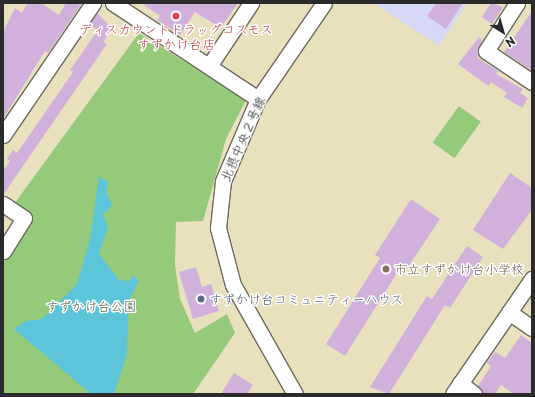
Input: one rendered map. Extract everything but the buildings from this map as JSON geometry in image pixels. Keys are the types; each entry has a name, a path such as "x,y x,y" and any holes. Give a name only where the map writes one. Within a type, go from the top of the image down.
{"street":[{"path":"3,135 93,3"},
{"path":"113,3 258,99"},
{"path":"209,66 251,3"},
{"name":"北摂中央２号線","path":"295,394 233,285 218,228 223,181 258,99 324,3"},
{"path":"517,3 486,51 532,82"},
{"path":"3,204 24,218 3,251"},
{"path":"474,394 456,389 532,279"},
{"path":"509,312 532,328"}],"shaded area":[{"path":"374,3 467,3 439,46"}],"green space":[{"name":"すずかけ台公園","path":"139,33 246,100 226,139 203,221 176,222 175,265 180,299 195,333 227,314 235,333 193,394 3,394 3,263 31,217 14,204"},
{"path":"459,106 481,122 454,158 433,142"}],"water":[{"path":"99,176 108,182 106,191 112,205 103,214 108,227 99,254 119,280 129,281 133,276 139,280 129,300 127,354 114,394 91,394 14,329 26,321 42,319 77,284 90,239"}],"place":[{"name":"ディスカウントドラッグコスモス すずかけ台店","path":"176,16"},
{"name":"市立すずかけ台小学校","path":"386,269"},
{"name":"すずかけ台コミュニティーハウス","path":"201,299"}]}
